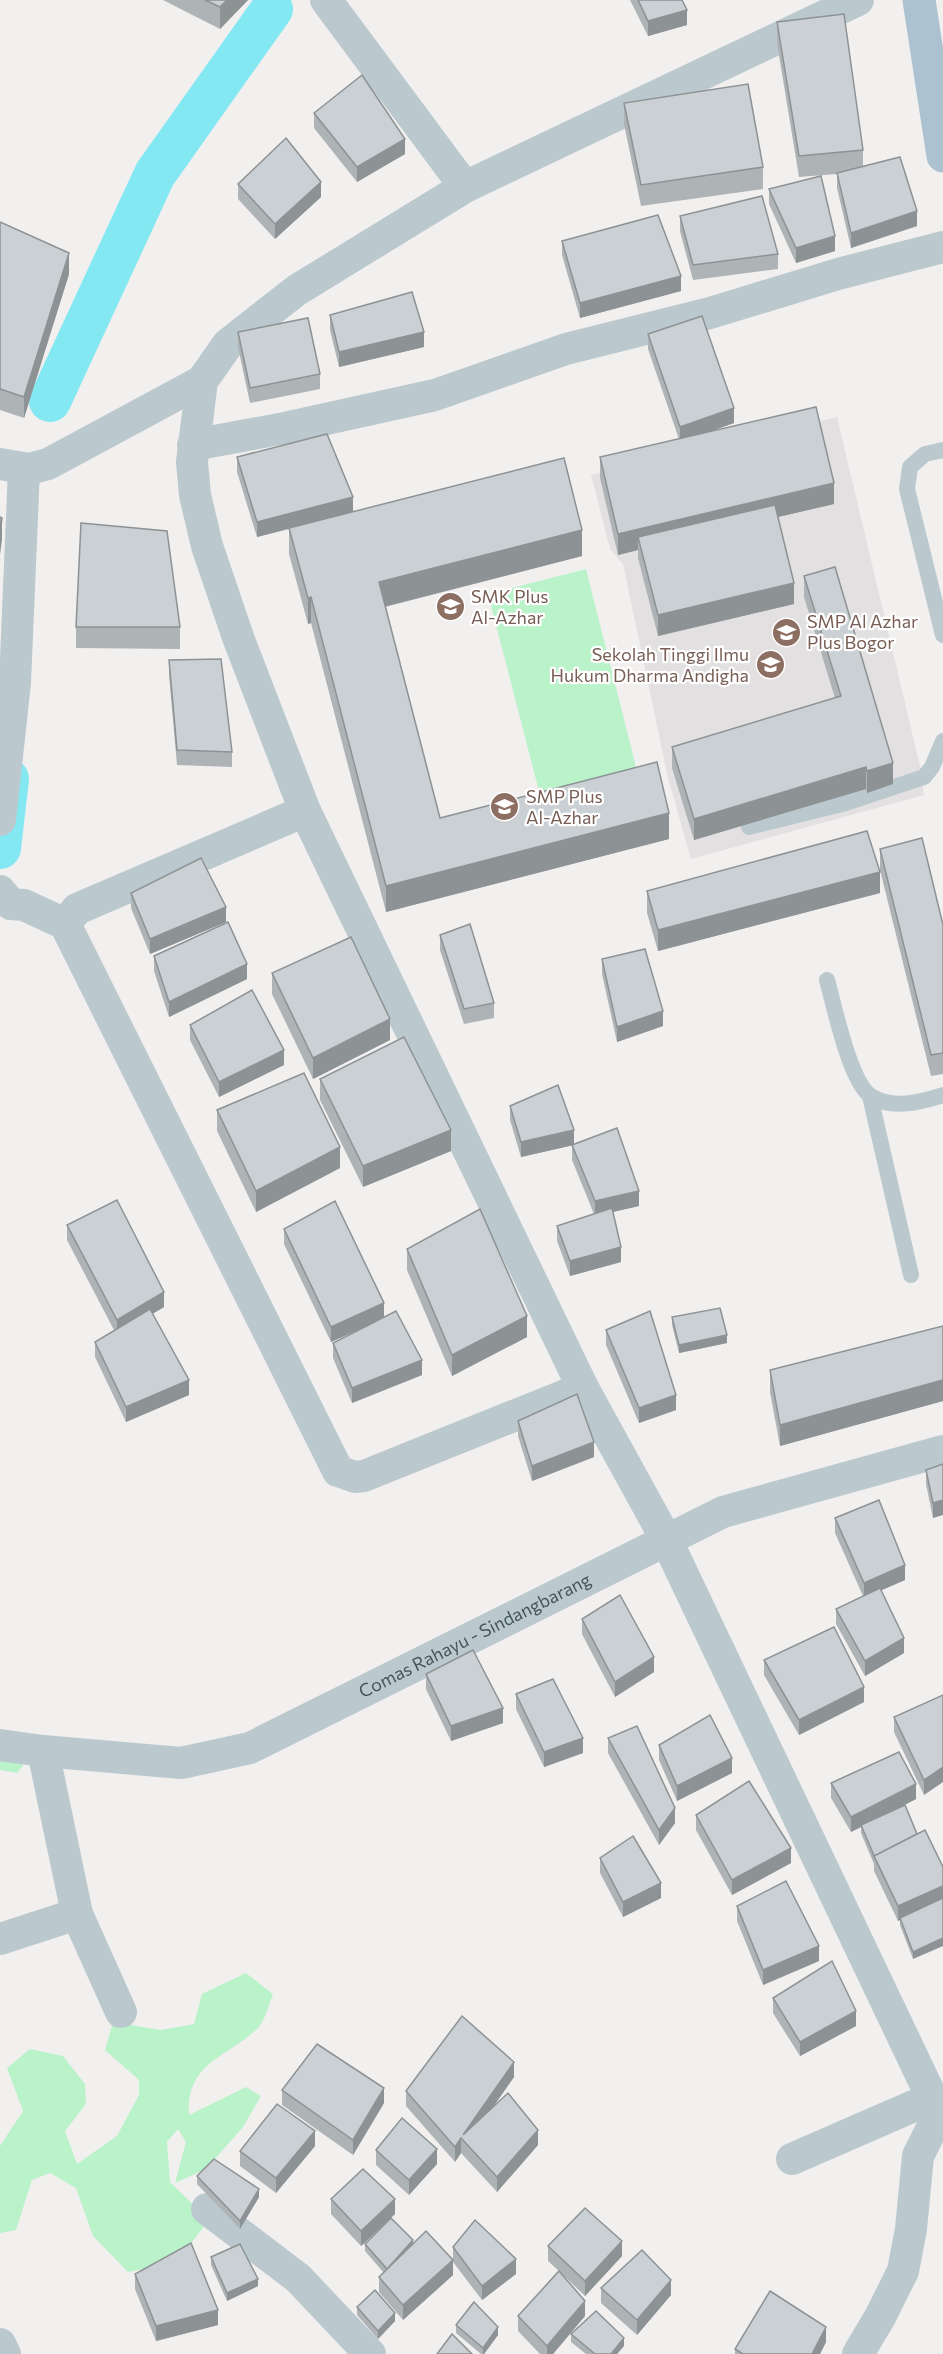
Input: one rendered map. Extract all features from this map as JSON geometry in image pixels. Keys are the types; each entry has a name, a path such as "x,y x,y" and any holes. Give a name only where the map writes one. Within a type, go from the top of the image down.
{"main road":[{"path":"919,0 943,156"}],"street":[{"path":"326,0 465,187"},
{"path":"0,820 15,683 12,466 48,464 202,381 228,344 297,290 465,187 858,0"},
{"path":"193,445 285,428 435,395 566,349 710,313 838,274 943,247"},
{"path":"202,381 192,462 195,495 207,546 239,640 305,811 583,1388 666,1539 938,2111 918,2156 911,2229 903,2271 858,2354"},
{"path":"65,924 77,909 305,811"},
{"path":"0,891 11,904 24,905 65,924 338,1471 355,1477 364,1476 583,1388"},
{"name":"Comas Rahayu - Sindangbarang","path":"0,1745 181,1763 250,1748 723,1512 943,1451"},
{"path":"43,1751 78,1914 121,2012"},
{"path":"0,1939 78,1914"},
{"path":"792,2159 938,2111"},
{"path":"207,2209 298,2278 369,2354"},
{"path":"0,2344 5,2354"}],"lane":[{"path":"943,450 925,454 910,466 908,489 943,635"},
{"path":"748,827 846,803 924,777 932,767 943,741"},
{"path":"827,980 853,1071 870,1096 911,1275"},
{"path":"870,1096 894,1105 943,1095"}],"shaded area":[{"name":"Sekolah Tinggi Ilmu Hukum Dharma Andigha","path":"837,417 920,766 924,795 691,859 668,778 623,564 610,549 591,475"}],"green space":[{"path":"586,569 638,775 541,799 488,594"},
{"path":"0,1745 20,1755 23,1766 17,1773 0,1770"},
{"path":"246,1973 273,1994 265,2017 258,2028 201,2072 194,2083 190,2097 189,2115 246,2087 261,2096 243,2127 206,2169 175,2183 186,2142 178,2129 167,2142 170,2182 209,2220 176,2263 128,2272 93,2236 76,2188 50,2173 32,2180 16,2230 0,2233 0,2146 23,2111 7,2068 30,2049 63,2056 85,2084 86,2104 65,2131 77,2164 117,2136 139,2095 139,2080 105,2050 113,2022 161,2030 194,2024 202,1994"}],"building":[{"path":"205,0 227,0 220,7"},
{"path":"638,0 682,0 687,10 648,21"},
{"path":"844,14 863,150 799,156 777,22"},
{"path":"362,75 405,139 357,167 314,113"},
{"path":"748,84 763,167 641,185 624,103"},
{"path":"286,138 321,182 275,224 238,184"},
{"path":"900,157 917,211 851,233 837,173"},
{"path":"821,176 835,236 796,248 769,189"},
{"path":"762,196 778,254 693,265 680,216"},
{"path":"658,215 681,276 580,303 562,241"},
{"path":"0,222 69,253 24,397 0,389"},
{"path":"412,292 424,332 339,352 330,315"},
{"path":"702,316 734,408 680,427 648,334"},
{"path":"308,318 320,374 250,388 238,332"},
{"path":"816,407 834,483 618,534 600,457"},
{"path":"327,434 353,497 257,522 237,457"},
{"path":"564,458 582,530 379,582 440,818 657,762 669,813 386,886 311,597 308,598 289,528"},
{"path":"775,505 794,583 658,615 638,537"},
{"path":"81,523 167,531 180,627 76,627"},
{"path":"835,567 893,763 867,771 866,767 694,819 672,747 841,696 804,576"},
{"path":"221,659 232,752 177,750 169,660"},
{"path":"867,831 880,872 658,930 647,891"},
{"path":"922,838 943,925 943,1053 931,1055 880,849"},
{"path":"201,858 226,907 150,939 131,893"},
{"path":"228,922 247,964 169,1002 154,956"},
{"path":"470,924 494,1003 464,1009 440,935"},
{"path":"351,937 390,1019 313,1058 272,973"},
{"path":"645,949 663,1011 617,1027 602,959"},
{"path":"252,990 284,1050 219,1082 190,1025"},
{"path":"404,1037 451,1130 363,1166 320,1079"},
{"path":"304,1073 340,1147 256,1191 217,1110"},
{"path":"558,1085 574,1130 521,1142 510,1106"},
{"path":"617,1128 639,1191 595,1201 572,1145"},
{"path":"117,1200 164,1292 117,1320 67,1225"},
{"path":"335,1201 384,1303 331,1327 284,1229"},
{"path":"612,1208 621,1247 570,1261 557,1226"},
{"path":"480,1209 527,1316 452,1355 407,1249"},
{"path":"720,1308 727,1335 679,1345 672,1317"},
{"path":"150,1309 189,1380 126,1407 95,1342"},
{"path":"396,1311 422,1360 352,1388 333,1343"},
{"path":"650,1311 676,1395 639,1408 606,1330"},
{"path":"943,1326 943,1380 780,1425 770,1370"},
{"path":"577,1394 594,1442 532,1466 518,1421"},
{"path":"943,1464 943,1500 933,1503 926,1470"},
{"path":"879,1500 905,1565 864,1583 835,1518"},
{"path":"880,1588 904,1638 865,1661 836,1609"},
{"path":"620,1595 654,1657 615,1682 582,1619"},
{"path":"834,1627 864,1687 799,1720 764,1660"},
{"path":"473,1650 503,1708 451,1726 426,1674"},
{"path":"553,1679 583,1738 544,1752 516,1694"},
{"path":"943,1695 943,1767 924,1780 894,1717"},
{"path":"710,1715 732,1758 677,1786 659,1745"},
{"path":"637,1726 675,1808 659,1830 608,1738"},
{"path":"899,1752 916,1784 851,1817 831,1783"},
{"path":"749,1781 791,1848 732,1880 696,1815"},
{"path":"905,1805 917,1834 874,1856 861,1825"},
{"path":"925,1830 943,1867 943,1886 898,1906 874,1856"},
{"path":"633,1836 661,1883 623,1902 600,1858"},
{"path":"786,1881 819,1946 763,1970 737,1906"},
{"path":"943,1898 943,1938 913,1952 900,1918"},
{"path":"832,1961 856,2011 800,2042 773,1998"},
{"path":"462,2016 514,2062 463,2135 508,2093 538,2130 497,2177 461,2138 455,2147 406,2091"},
{"path":"317,2044 384,2088 353,2140 282,2090"},
{"path":"277,2104 315,2131 276,2178 240,2151"},
{"path":"402,2118 437,2149 409,2180 376,2150"},
{"path":"214,2159 259,2189 240,2221 197,2176"},
{"path":"363,2169 395,2199 361,2231 331,2199"},
{"path":"585,2208 622,2241 585,2281 548,2246"},
{"path":"391,2218 413,2240 387,2269 365,2244"},
{"path":"475,2220 516,2259 482,2286 453,2247"},
{"path":"426,2231 453,2260 403,2305 379,2277"},
{"path":"191,2243 218,2310 156,2326 135,2274"},
{"path":"240,2244 258,2279 227,2293 211,2257"},
{"path":"642,2250 671,2280 637,2320 601,2288"},
{"path":"559,2271 585,2301 547,2346 518,2316"},
{"path":"375,2290 395,2313 378,2331 357,2307"},
{"path":"770,2291 826,2327 812,2354 743,2354 735,2349"},
{"path":"474,2302 498,2327 483,2348 456,2325"},
{"path":"596,2311 624,2338 611,2354 595,2354 571,2334"},
{"path":"452,2334 472,2354 437,2354"}],"waterway":[{"path":"50,401 155,174 272,9"},
{"path":"0,848 8,779"}],"place":[{"name":"SMK Plus Al-Azhar","path":"450,607"},
{"name":"SMP Al Azhar Plus Bogor","path":"786,632"},
{"name":"Sekolah Tinggi Ilmu Hukum Dharma Andigha","path":"770,665"},
{"name":"SMP Plus Al-Azhar","path":"505,807"}]}
